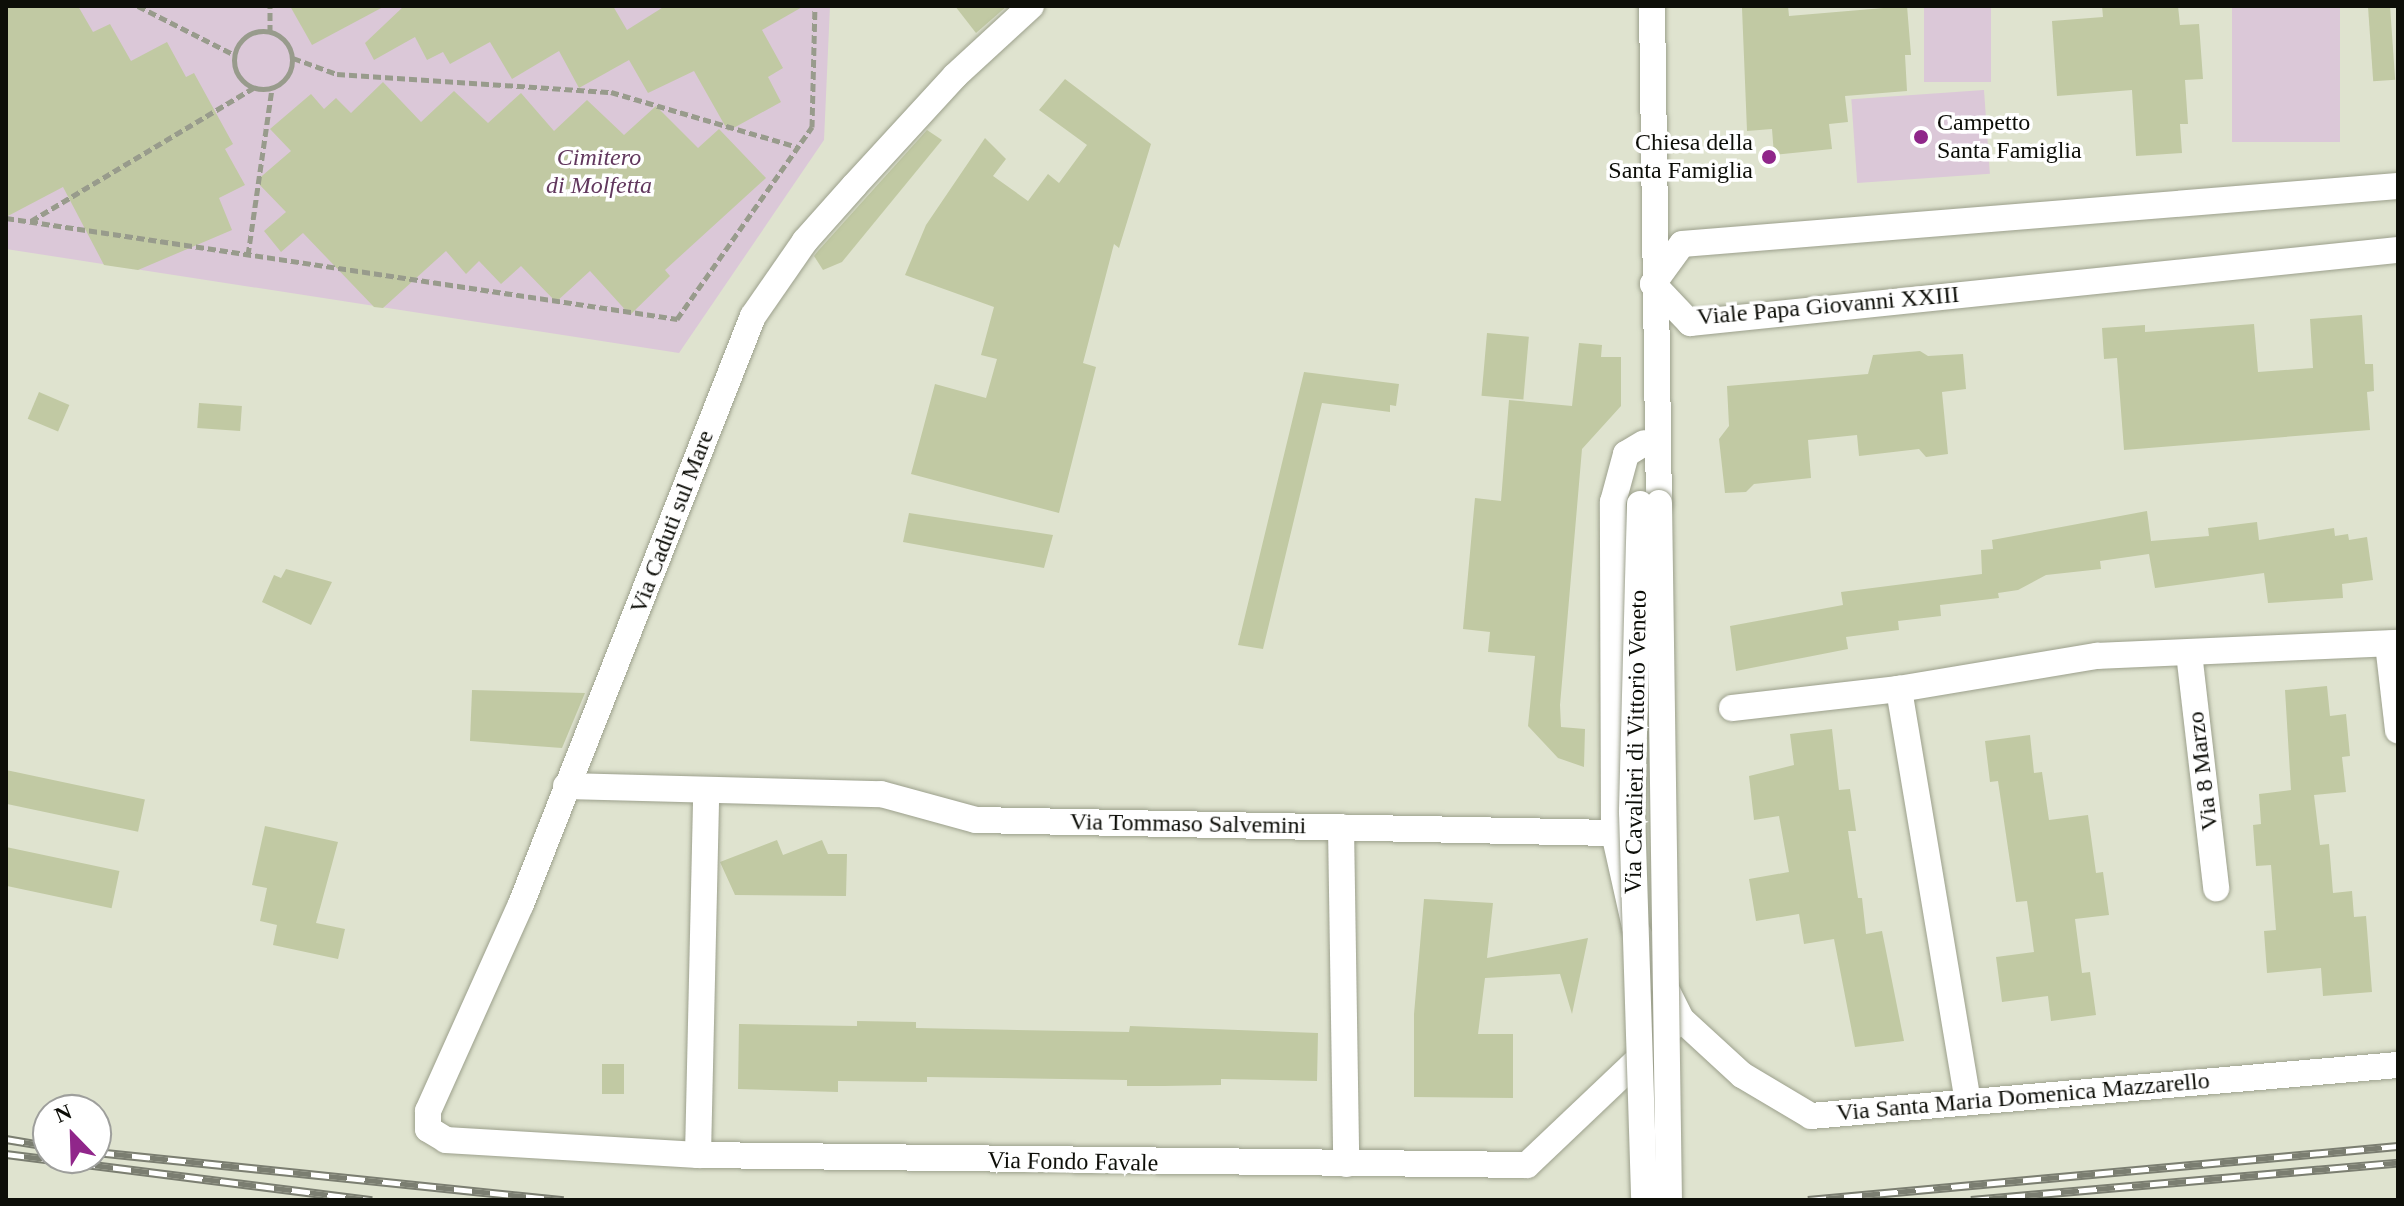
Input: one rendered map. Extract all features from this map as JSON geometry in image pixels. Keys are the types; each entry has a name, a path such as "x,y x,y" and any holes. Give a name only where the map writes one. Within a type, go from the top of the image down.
{"street":[{"name":"Via Caduti sul Mare","path":"428,1111 521,904 753,316 805,241 854,186 965,67 1031,6"},
{"name":"Via Cavalieri di Vittorio Veneto","path":"1644,1200 1632,812 1649,503 1653,284 1652,6"},
{"path":"1653,284 1682,244 2398,186"},
{"name":"Viale Papa Giovanni XXIII","path":"1653,284 1690,323 2398,250"},
{"name":"Via Cavalieri di Vittorio Veneto","path":"1653,284 1644,443 1649,503 1669,1200"},
{"path":"1644,443 1626,454 1613,502 1614,833 1635,927 1681,1019"},
{"path":"1732,708 1899,689 2097,656 2393,643 2398,730"},
{"name":"Via 8 Marzo","path":"2189,653 2216,888"},
{"path":"1899,689 1968,1102"},
{"name":"Via Tommaso Salvemini","path":"566,786 881,794 976,820 1614,833"},
{"path":"698,1155 706,790"},
{"path":"1341,827 1346,1164"},
{"name":"Via Santa Maria Domenica Mazzarello","path":"1681,1019 1742,1075 1811,1116 2398,1065"},
{"name":"Via Fondo Favale","path":"428,1111 428,1129 446,1140 698,1155 1527,1165 1681,1019"}],"path":[{"path":"138,6 235,55"},
{"path":"270,6 270,32"},
{"path":"6,218 677,319 812,127 815,6"},
{"path":"30,222 253,88 272,88 288,76 293,58 286,41 270,32 251,34 235,55 238,75 253,88"},
{"path":"293,58 337,74 611,92 798,147"},
{"path":"248,255 272,88"}],"green space":[{"name":"Cimitero di Molfetta","path":"6,6 830,6 824,140 679,353 6,249"},
{"name":"Campetto Santa Famiglia","path":"1924,6 1991,6 1991,82 1924,82"},
{"path":"2232,6 2340,6 2340,142 2232,142"},
{"name":"Campetto Santa Famiglia","path":"1984,90 1990,174 1857,183 1851,99"}],"building":[{"path":"6,6 78,6 93,32 110,24 131,61 167,42 186,77 194,73 233,144 225,149 245,185 219,198 232,230 138,270 104,265 63,187 6,217"},
{"path":"290,6 385,6 312,45"},
{"path":"404,6 613,6 627,30 665,6 804,6 762,30 783,68 768,77 781,102 728,131 694,71 648,93 629,60 579,88 559,51 512,79 490,42 450,64 443,52 427,60 415,37 374,60 365,43"},
{"path":"955,6 1007,6 976,33"},
{"path":"1788,6 1789,16 1907,6 1911,55 1905,55 1907,91 1845,96 1848,122 1829,124 1832,149 1774,155 1772,129 1747,131 1742,8"},
{"path":"2102,6 2178,6 2180,25 2199,24 2203,79 2185,80 2188,124 2180,124 2182,153 2136,156 2132,90 2057,96 2052,21 2103,17"},
{"path":"2390,6 2395,80 2373,81 2368,8"},
{"path":"1065,79 1151,144 1119,248 1114,244 1083,363 1096,367 1059,513 911,474 935,384 986,398 997,359 981,355 994,307 905,275 926,225 985,138 1006,159 993,176 1028,201 1048,174 1059,183 1087,145 1039,110"},
{"path":"383,82 421,122 454,91 488,123 521,93 554,131 587,100 624,135 656,106 698,148 719,129 766,178 665,270 670,276 630,315 590,271 556,302 521,266 501,284 479,261 466,274 446,251 383,308 374,307 303,233 281,252 264,231 286,212 256,181 291,151 270,129 311,94 324,109 336,98 351,113"},
{"path":"927,130 942,140 842,262 823,270 814,256"},
{"path":"2362,315 2365,364 2373,364 2374,391 2367,392 2370,430 2124,450 2117,358 2104,359 2102,328 2145,325 2145,332 2254,324 2258,372 2313,368 2310,319"},
{"path":"1487,333 1529,337 1523,399 1482,396"},
{"path":"1579,343 1602,345 1601,357 1621,357 1621,406 1582,449 1560,705 1561,727 1585,729 1584,767 1558,758 1528,726 1535,656 1488,652 1490,632 1463,629 1475,498 1501,501 1509,400 1572,406"},
{"path":"1920,351 1928,356 1963,354 1966,389 1942,392 1948,454 1926,457 1919,449 1859,456 1857,435 1808,440 1811,478 1754,484 1746,492 1725,493 1719,439 1729,426 1727,386 1868,374 1873,355"},
{"path":"1304,372 1399,384 1396,406 1390,405 1390,412 1322,403 1263,649 1238,645"},
{"path":"39,392 69,405 58,432 28,419"},
{"path":"199,403 242,406 240,431 197,428"},
{"path":"2147,511 2151,541 2209,536 2208,528 2257,522 2259,540 2334,528 2335,536 2348,534 2349,540 2367,537 2373,580 2342,584 2343,598 2268,603 2264,573 2155,588 2149,554 2100,561 2101,569 2046,575 2018,590 1998,593 1999,598 1940,605 1941,616 1898,621 1899,630 1846,637 1848,649 1736,671 1730,626 1843,605 1841,592 1982,574 1981,550 1993,549 1992,540"},
{"path":"909,513 1053,535 1044,568 903,542"},
{"path":"286,569 332,582 311,625 262,602 274,575 281,578"},
{"path":"2327,686 2330,716 2346,714 2350,756 2342,757 2346,792 2314,795 2320,845 2329,844 2333,893 2352,891 2354,917 2366,916 2372,992 2323,996 2321,968 2267,973 2264,931 2276,930 2271,865 2256,866 2253,825 2261,824 2259,794 2291,790 2285,690"},
{"path":"472,690 585,693 562,748 470,741"},
{"path":"1832,729 1839,790 1850,789 1856,831 1848,831 1866,934 1882,931 1904,1041 1855,1047 1834,939 1804,944 1799,914 1756,921 1749,879 1789,872 1779,816 1754,820 1749,776 1794,765 1790,734"},
{"path":"2030,735 2034,773 2042,772 2049,820 2088,815 2096,873 2103,872 2109,915 2075,919 2082,973 2090,972 2096,1015 2051,1021 2048,996 2002,1002 1996,957 2034,952 2027,901 2016,902 1998,781 1990,782 1985,741"},
{"path":"6,770 145,800 138,832 6,804"},
{"path":"265,826 338,842 316,923 345,929 338,959 273,945 277,925 260,921 267,888 252,885"},
{"path":"777,840 783,855 822,840 828,854 847,854 846,896 735,895 720,862"},
{"path":"6,847 119,871 112,908 6,886"},
{"path":"1424,899 1493,903 1487,958 1588,938 1572,1014 1560,974 1485,978 1478,1034 1513,1034 1513,1098 1414,1097 1414,1014"},
{"path":"857,1021 916,1022 916,1028 1129,1032 1130,1026 1318,1033 1317,1081 1221,1079 1221,1085 1127,1086 1127,1080 927,1077 927,1082 838,1081 838,1092 738,1089 739,1024 857,1026"},
{"path":"602,1064 624,1064 624,1094 602,1094"}],"railway":[{"path":"6,1139 32,1143"},
{"path":"1808,1200 2398,1146"},
{"path":"6,1154 372,1200"},
{"path":"112,1154 564,1200"},
{"path":"1971,1200 2398,1163"}],"place":[{"name":"Campetto Santa Famiglia","path":"1921,137"},
{"name":"Chiesa della Santa Famiglia","path":"1769,157"}]}
